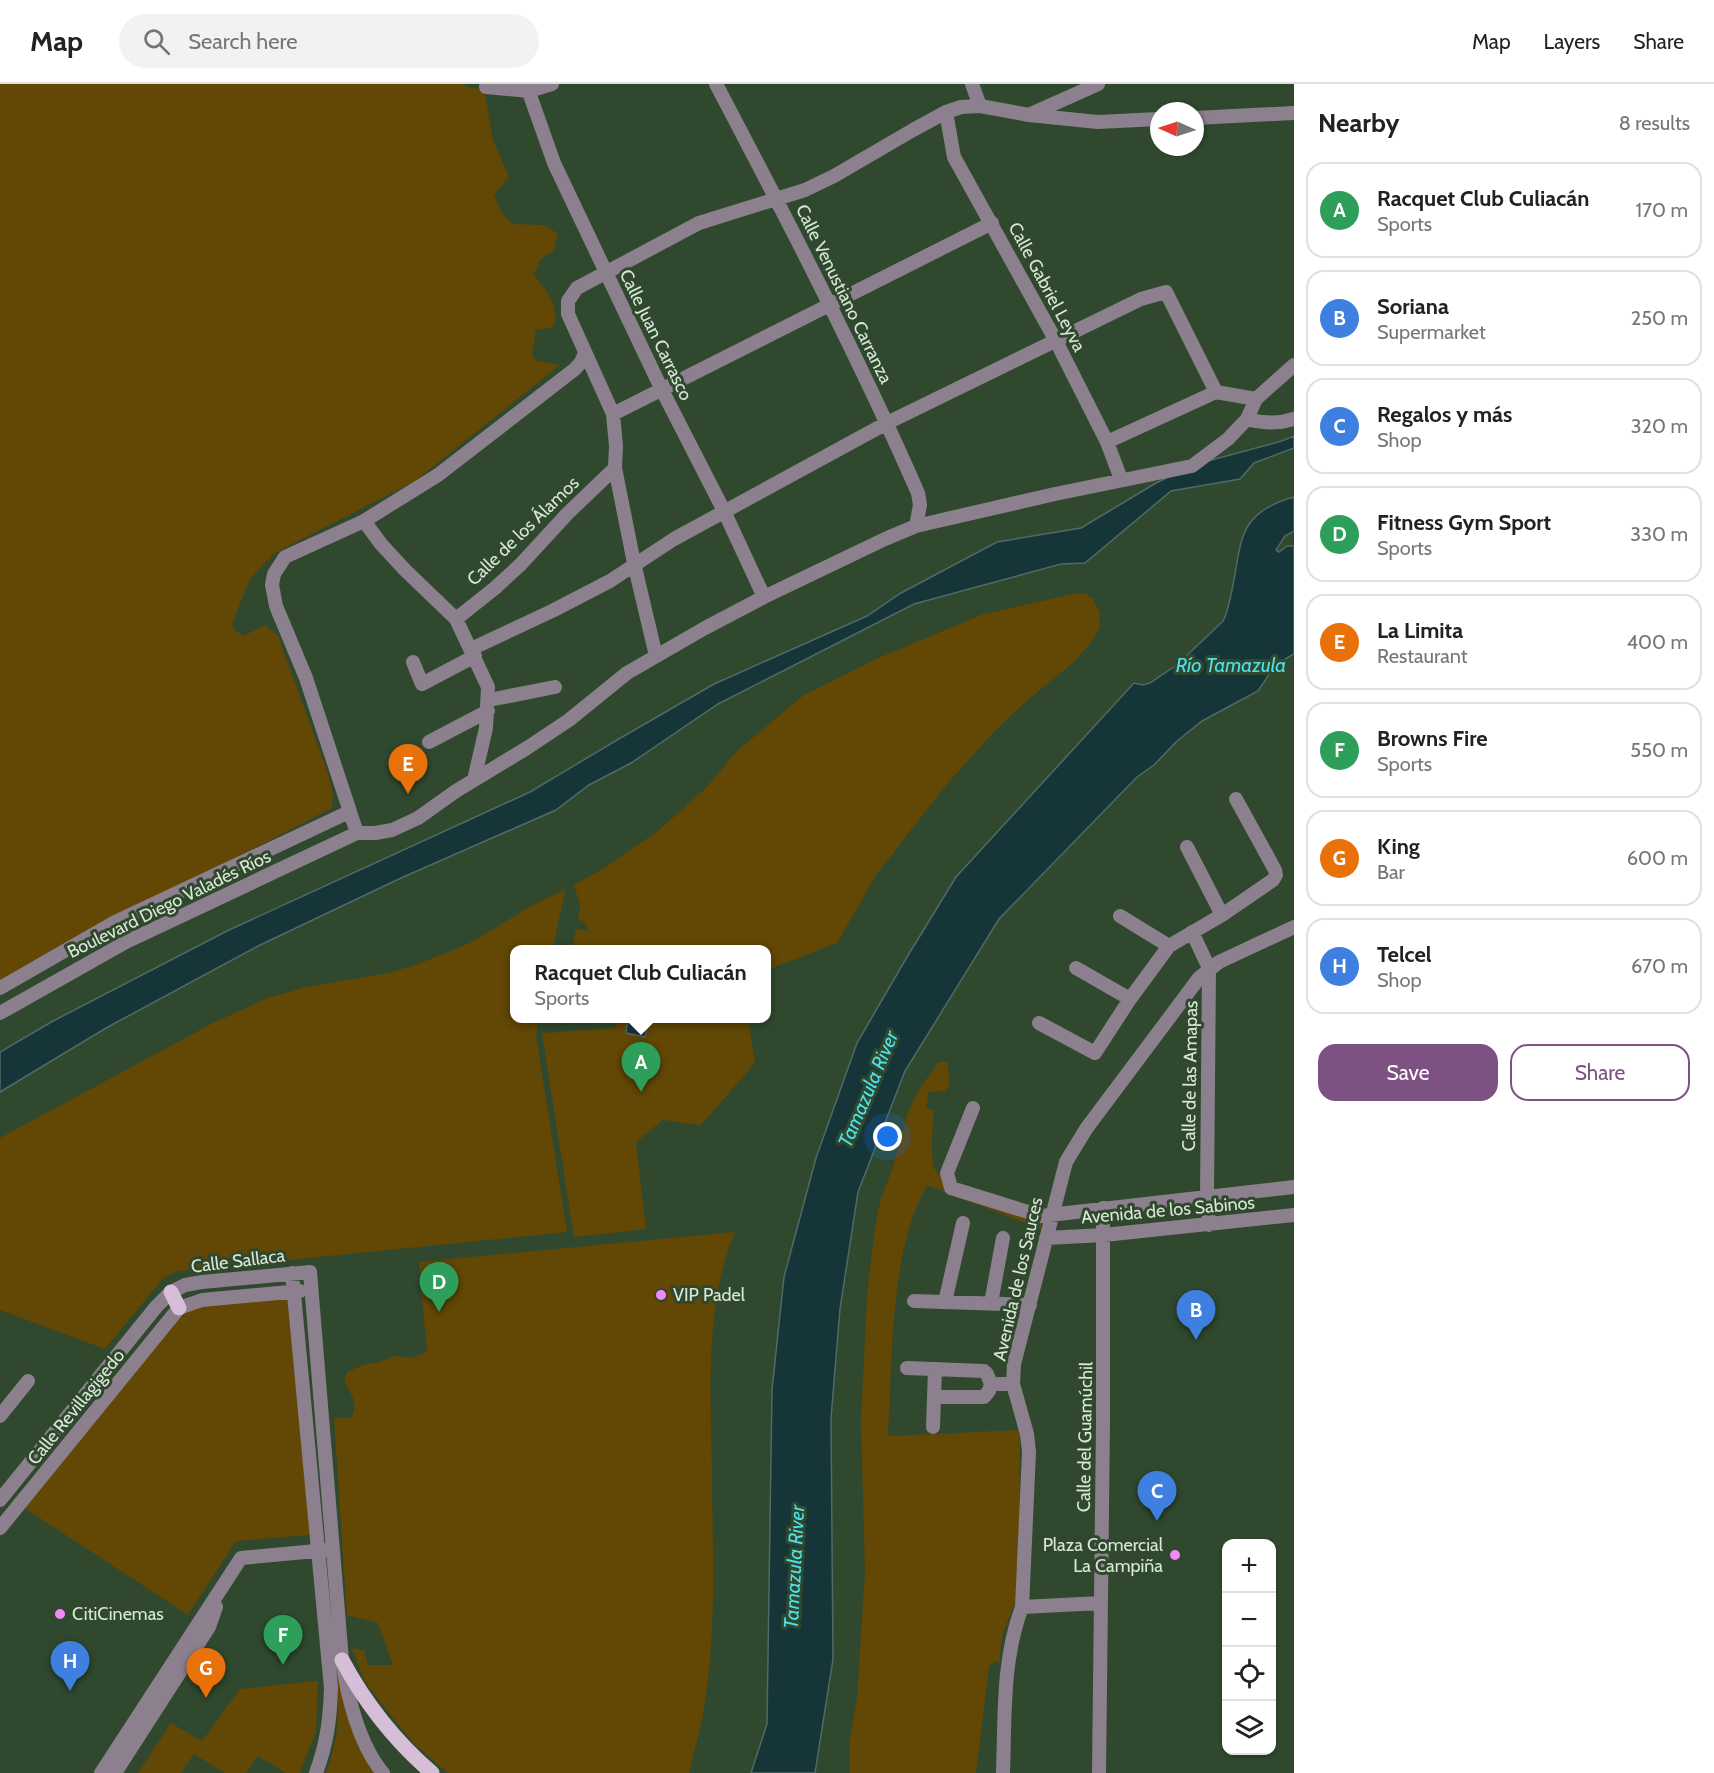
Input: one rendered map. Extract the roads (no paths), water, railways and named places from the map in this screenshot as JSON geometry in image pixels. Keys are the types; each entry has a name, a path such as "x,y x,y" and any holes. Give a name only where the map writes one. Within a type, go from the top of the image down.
{"main road":[{"path":"171,1292 179,1308"},
{"path":"342,1660 358,1689 393,1736 432,1773"}],"street":[{"path":"486,87 527,87 552,84"},
{"name":"Calle Venustiano Carranza","path":"716,84 831,303 887,423 918,494 920,505 916,526"},
{"path":"972,84 980,106"},
{"path":"1029,115 1098,84"},
{"name":"Calle Juan Carrasco","path":"527,87 554,164 764,597"},
{"path":"656,656 634,564 615,468 616,446 613,414 568,314 568,301 577,288 699,223 805,190 946,112 961,107 980,106 1029,115 1098,122 1150,120"},
{"name":"Calle Gabriel Leyva","path":"946,112 954,157 1056,341 1107,442 1121,479"},
{"path":"1204,118 1294,113"},
{"path":"613,414 992,223"},
{"path":"413,662 422,684 473,652 624,573 674,538 887,423 1141,299 1166,292 1216,392"},
{"path":"585,353 575,369 438,475 364,521 285,556 274,574 272,585 276,606 306,678 357,833 375,834 392,830 418,818 569,720 627,673 764,597 916,526 1121,479 1192,466 1228,440 1247,419 1256,399 1294,365"},
{"path":"1107,442 1216,392 1256,399"},
{"path":"1247,419 1285,422 1294,419"},
{"name":"Calle de los Álamos","path":"456,619 504,580 615,468"},
{"path":"364,521 405,570 456,619 488,687 483,744 474,780"},
{"path":"429,742 488,705 555,687"},
{"path":"1039,1023 1095,1053 1130,999 1169,946 1222,915 1273,880 1276,875 1236,799"},
{"name":"Boulevard Diego Valadés Ríos","path":"0,988 115,922 349,812"},
{"name":"Boulevard Diego Valadés Ríos","path":"0,1013 126,942 357,833"},
{"path":"1187,848 1222,915"},
{"path":"1120,916 1169,946"},
{"name":"Avenida de los Sauces","path":"1003,1773 1008,1657 1014,1627 1022,1607 1029,1452 1027,1434 1013,1384 1014,1364 1066,1162 1190,988 1209,968 1294,927"},
{"name":"Calle de las Amapas","path":"1192,932 1209,968 1207,1196 1209,1225"},
{"path":"1076,968 1130,999"},
{"name":"Avenida de los Sabinos","path":"973,1108 946,1173 951,1188 1041,1216 1294,1187"},
{"name":"Calle del Guamúchil","path":"1100,1773 1103,1208"},
{"name":"Avenida de los Sabinos","path":"1046,1238 1104,1235 1294,1215"},
{"path":"945,1302 963,1223"},
{"path":"991,1303 1003,1238"},
{"name":"Calle Sallaca","path":"171,1292 185,1285 202,1282 310,1272 312,1290 202,1300 179,1308"},
{"path":"292,1273 320,1550 331,1688 329,1727 316,1773"},
{"path":"312,1290 342,1660 357,1723 366,1746 382,1773"},
{"name":"Calle Revillagigedo","path":"0,1500 86,1392 171,1292"},
{"path":"914,1301 1030,1305"},
{"name":"Calle Revillagigedo","path":"0,1528 179,1308"},
{"path":"908,1368 984,1371 991,1384 984,1396 934,1397"},
{"path":"933,1427 935,1369"},
{"path":"1,1413 28,1381"},
{"path":"991,1384 1013,1384"},
{"path":"101,1773 241,1558 334,1549"},
{"path":"115,1773 209,1627 216,1607 214,1600"},
{"path":"1022,1607 1101,1603"}],"water":[{"path":"1294,436 1294,448 1254,463 1240,479 1171,491 1085,563 1061,564 914,604 718,704 631,763 589,785 556,810 401,878 258,946 106,1028 0,1092 0,1052 53,1021 229,930 530,792 714,684 867,616 901,593 997,542 1081,528 1156,483 1193,465"},
{"name":"Río Tamazula","path":"1294,497 1294,531 1285,536 1276,550 1279,552 1287,546 1294,546 1294,654 1276,664 1258,691 1202,721 1176,742 1154,765 1137,777 999,919 905,1071 858,1192 840,1309 831,1418 833,1659 815,1773 751,1773 767,1724 772,1390 784,1277 816,1158 857,1043 956,877 1134,683 1143,685 1150,683 1178,664 1223,621 1230,599 1240,548 1250,523 1274,504"},
{"path":"627,1023 648,1023 645,1037 626,1033"}],"place":[{"name":"La Limita","path":"408,794"},
{"name":"Racquet Club Culiacán","path":"641,1092"},
{"name":"VIP Padel","path":"661,1295"},
{"name":"Fitness Gym Sport","path":"439,1312"},
{"name":"Soriana","path":"1196,1340"},
{"name":"Regalos y más","path":"1157,1521"},
{"name":"Plaza Comercial La Campiña","path":"1175,1555"},
{"name":"CitiCinemas","path":"60,1614"},
{"name":"Browns Fire","path":"283,1665"},
{"name":"Telcel","path":"70,1691"},
{"name":"King","path":"206,1698"}],"water label":[{"name":"Tamazula River","path":"868,1089"},
{"name":"Tamazula River","path":"794,1567"}]}
